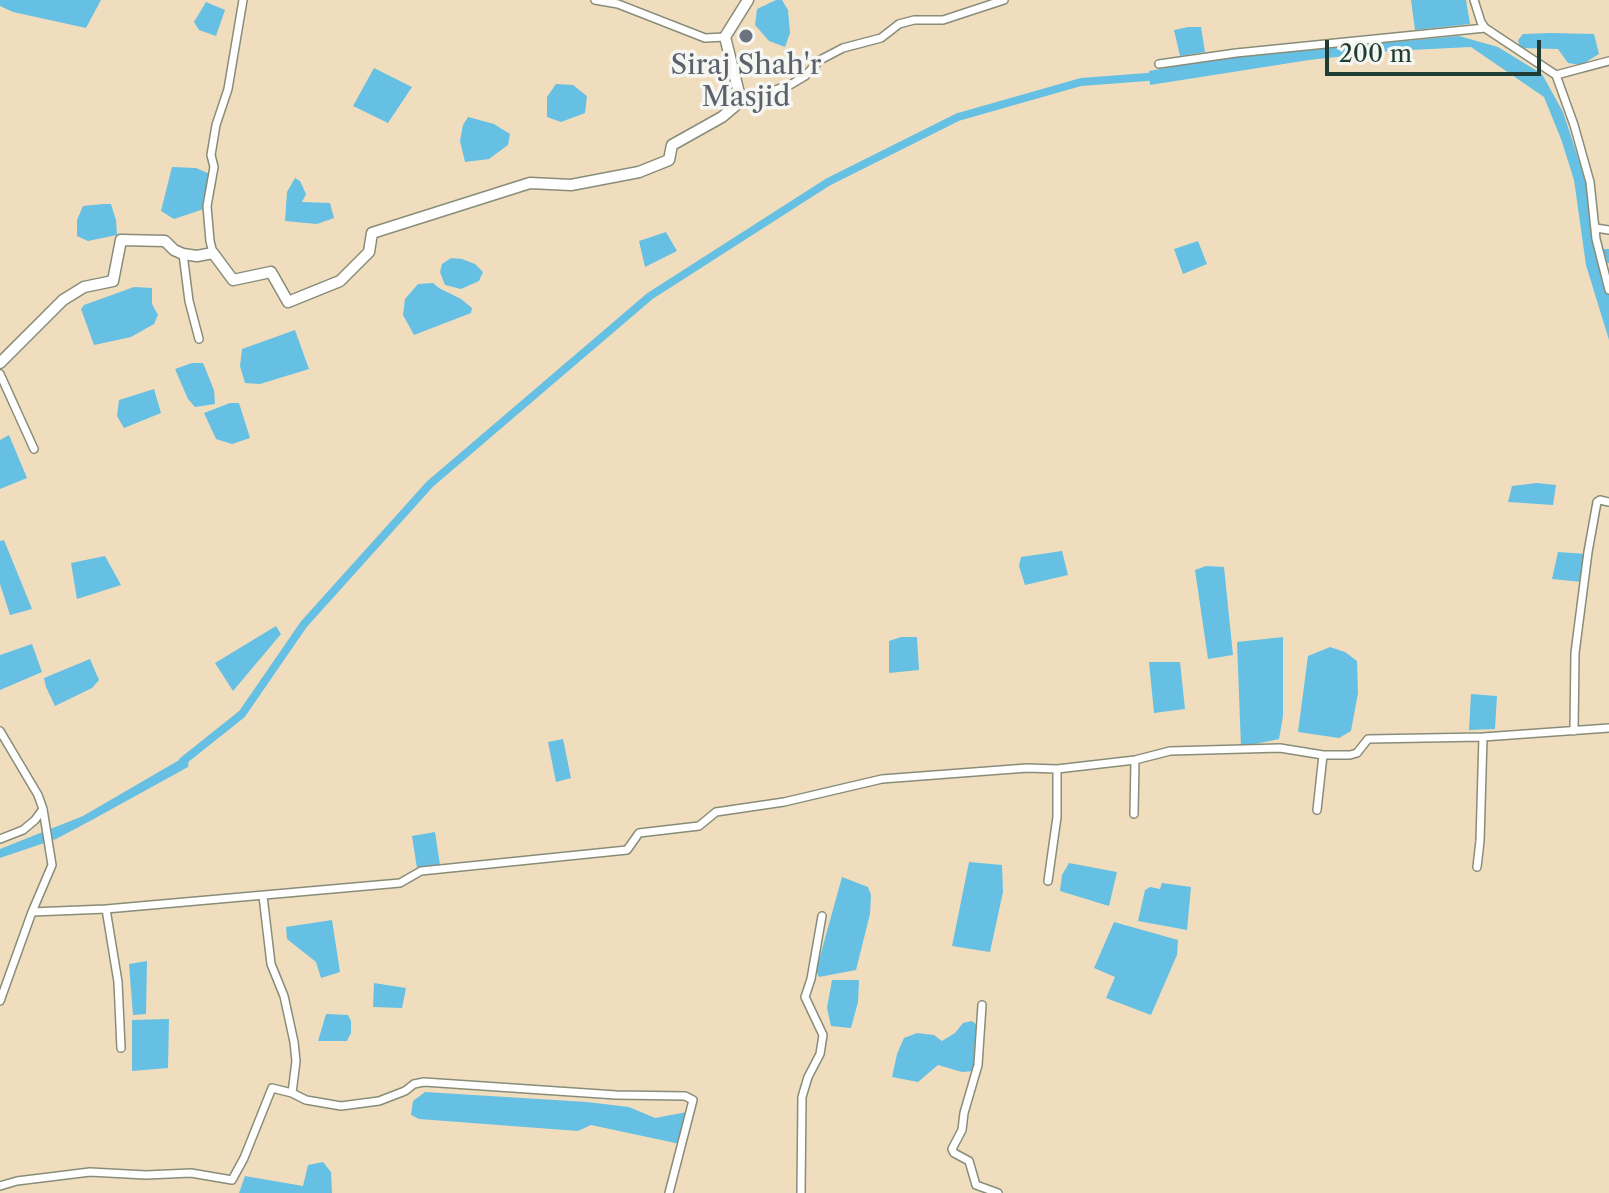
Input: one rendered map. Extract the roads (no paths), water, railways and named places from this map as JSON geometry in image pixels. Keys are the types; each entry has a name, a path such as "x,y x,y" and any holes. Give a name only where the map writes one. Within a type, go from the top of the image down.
{"street":[{"path":"243,0 228,89 216,125 211,155 214,167 207,206 210,241 213,253 233,280 271,272 290,302 340,281 369,252 372,233 530,183 571,185 639,172 669,160 672,145 722,117 741,101 790,85 805,76 820,60 843,48 881,38 899,24 914,20 943,20 1004,0"},
{"path":"595,0 618,4 705,38 725,37"},
{"path":"741,101 725,37 748,0"},
{"path":"1474,0 1485,28 1556,75 1590,182 1596,239 1609,290"},
{"path":"1159,64 1236,53 1485,28"},
{"path":"1556,75 1609,61"},
{"path":"1596,228 1609,230"},
{"path":"0,363 63,300 84,287 113,281 121,240 165,241 174,250 197,256 213,253"},
{"path":"183,254 189,301 199,339"},
{"path":"0,374 34,449"},
{"path":"1574,731 1575,653 1588,552 1597,502 1609,502"},
{"path":"32,912 106,909 400,883 421,871 627,850 639,833 699,826 716,812 784,802 882,779 1027,768 1057,769 1135,760 1170,751 1280,748 1323,755 1357,753 1368,739 1483,737 1609,728"},
{"path":"0,731 38,795 43,809 51,867 0,1001"},
{"path":"1477,867 1483,737"},
{"path":"1317,810 1323,755"},
{"path":"1134,814 1135,760"},
{"path":"1048,881 1057,817 1057,769"},
{"path":"0,839 29,826 43,809"},
{"path":"263,896 271,964 284,996 294,1042 296,1061 292,1093"},
{"path":"106,909 118,982 121,1048"},
{"path":"801,1193 802,1097 820,1054 823,1035 805,997 822,916"},
{"path":"982,1005 978,1065 962,1130 952,1149 969,1161 976,1185 998,1193"},
{"path":"0,1186 90,1172 146,1175 191,1173 232,1180 272,1088 306,1100 341,1106 379,1101 424,1082 616,1095 685,1096 693,1100 693,1105 669,1193"}],"water":[{"path":"0,0 101,0 86,28 13,12 0,6"},
{"path":"782,0 788,10 790,33 785,47 769,41 755,25 757,9"},
{"path":"1411,0 1466,0 1470,24 1415,30"},
{"path":"206,2 225,10 216,36 199,30 194,22"},
{"path":"1201,27 1205,52 1180,56 1174,30"},
{"path":"1523,34 1594,34 1599,54 1581,65 1568,63 1558,49 1520,48 1518,40"},
{"path":"1459,36 1498,47 1542,74 1563,112 1588,188 1597,249 1609,249 1609,263 1600,265 1609,294 1609,340 1586,265 1574,180 1544,97 1471,47 1390,51 1309,60 1150,85 1149,71 1228,57"},
{"path":"374,68 412,87 388,123 353,106"},
{"path":"556,84 573,85 587,96 585,113 561,122 547,117 547,97"},
{"path":"468,117 494,124 510,134 508,145 489,159 465,162 460,141"},
{"path":"172,167 196,168 210,174 204,209 174,219 161,211"},
{"path":"295,178 300,181 306,194 302,202 330,203 334,218 317,224 285,221 287,192"},
{"path":"111,204 117,235 88,241 77,236 77,220 83,206"},
{"path":"666,232 677,251 645,267 639,241"},
{"path":"1198,241 1207,264 1183,274 1174,249"},
{"path":"451,258 475,264 483,272 479,281 461,289 445,285 440,272 442,264"},
{"path":"433,283 461,299 472,308 471,313 414,335 403,315 405,299 418,284"},
{"path":"134,287 152,288 152,304 158,315 154,324 131,337 94,345 81,309 84,305"},
{"path":"295,330 309,369 260,384 245,383 240,366 242,349"},
{"path":"203,363 214,390 215,404 195,407 188,399 175,369"},
{"path":"154,389 161,413 124,428 117,416 119,400"},
{"path":"230,403 239,403 250,438 232,444 216,439 204,413"},
{"path":"9,435 27,478 0,489 0,440"},
{"path":"1537,483 1556,485 1553,505 1508,502 1512,486"},
{"path":"4,540 32,609 10,615 0,584 0,541"},
{"path":"1062,551 1068,575 1025,585 1019,566 1021,557"},
{"path":"1558,552 1586,554 1582,582 1552,579"},
{"path":"105,556 121,585 77,599 71,563"},
{"path":"1206,566 1224,567 1233,655 1208,659 1195,570"},
{"path":"276,626 281,634 233,691 215,663"},
{"path":"917,637 919,670 889,673 889,641"},
{"path":"1283,637 1283,716 1279,739 1241,747 1237,642"},
{"path":"32,644 42,672 0,690 0,655"},
{"path":"1330,647 1345,652 1357,661 1358,693 1351,731 1339,738 1298,732 1308,656"},
{"path":"90,659 99,680 92,688 55,706 44,678"},
{"path":"1149,662 1180,662 1185,709 1154,713"},
{"path":"1471,694 1497,696 1495,729 1469,730"},
{"path":"563,739 571,778 556,782 548,742"},
{"path":"189,758 188,767 56,839 0,858 0,849 83,816 181,759"},
{"path":"435,832 440,865 417,868 412,836"},
{"path":"969,862 1002,865 1003,892 990,952 952,946"},
{"path":"1069,863 1117,872 1109,906 1060,891 1062,875"},
{"path":"842,877 868,887 871,895 870,914 856,970 819,977 816,971"},
{"path":"1162,883 1191,887 1187,930 1138,921 1145,890 1150,887 1160,889"},
{"path":"332,920 340,972 321,978 316,962 287,939 286,927"},
{"path":"1114,922 1178,940 1177,955 1151,1015 1106,998 1115,977 1094,968"},
{"path":"147,961 146,1014 133,1015 129,964"},
{"path":"832,980 859,980 858,1002 851,1028 831,1026 827,1008"},
{"path":"374,983 406,988 402,1008 373,1007"},
{"path":"326,1014 348,1015 351,1033 347,1041 318,1041"},
{"path":"169,1019 168,1068 132,1071 132,1020"},
{"path":"972,1021 980,1028 974,1071 962,1072 938,1065 918,1082 892,1077 904,1038 917,1033 934,1035 942,1041 963,1023"},
{"path":"425,1092 587,1102 629,1107 655,1118 687,1112 680,1144 591,1125 578,1131 419,1119 411,1115 413,1101"},
{"path":"323,1162 331,1172 332,1193 239,1193 245,1176 303,1186 308,1165"}],"waterway":[{"path":"183,761 242,714 304,624 430,484 650,296 828,182 958,117 1081,82 1160,76"}],"place":[{"name":"Siraj Shah'r Masjid","path":"746,36"}]}
